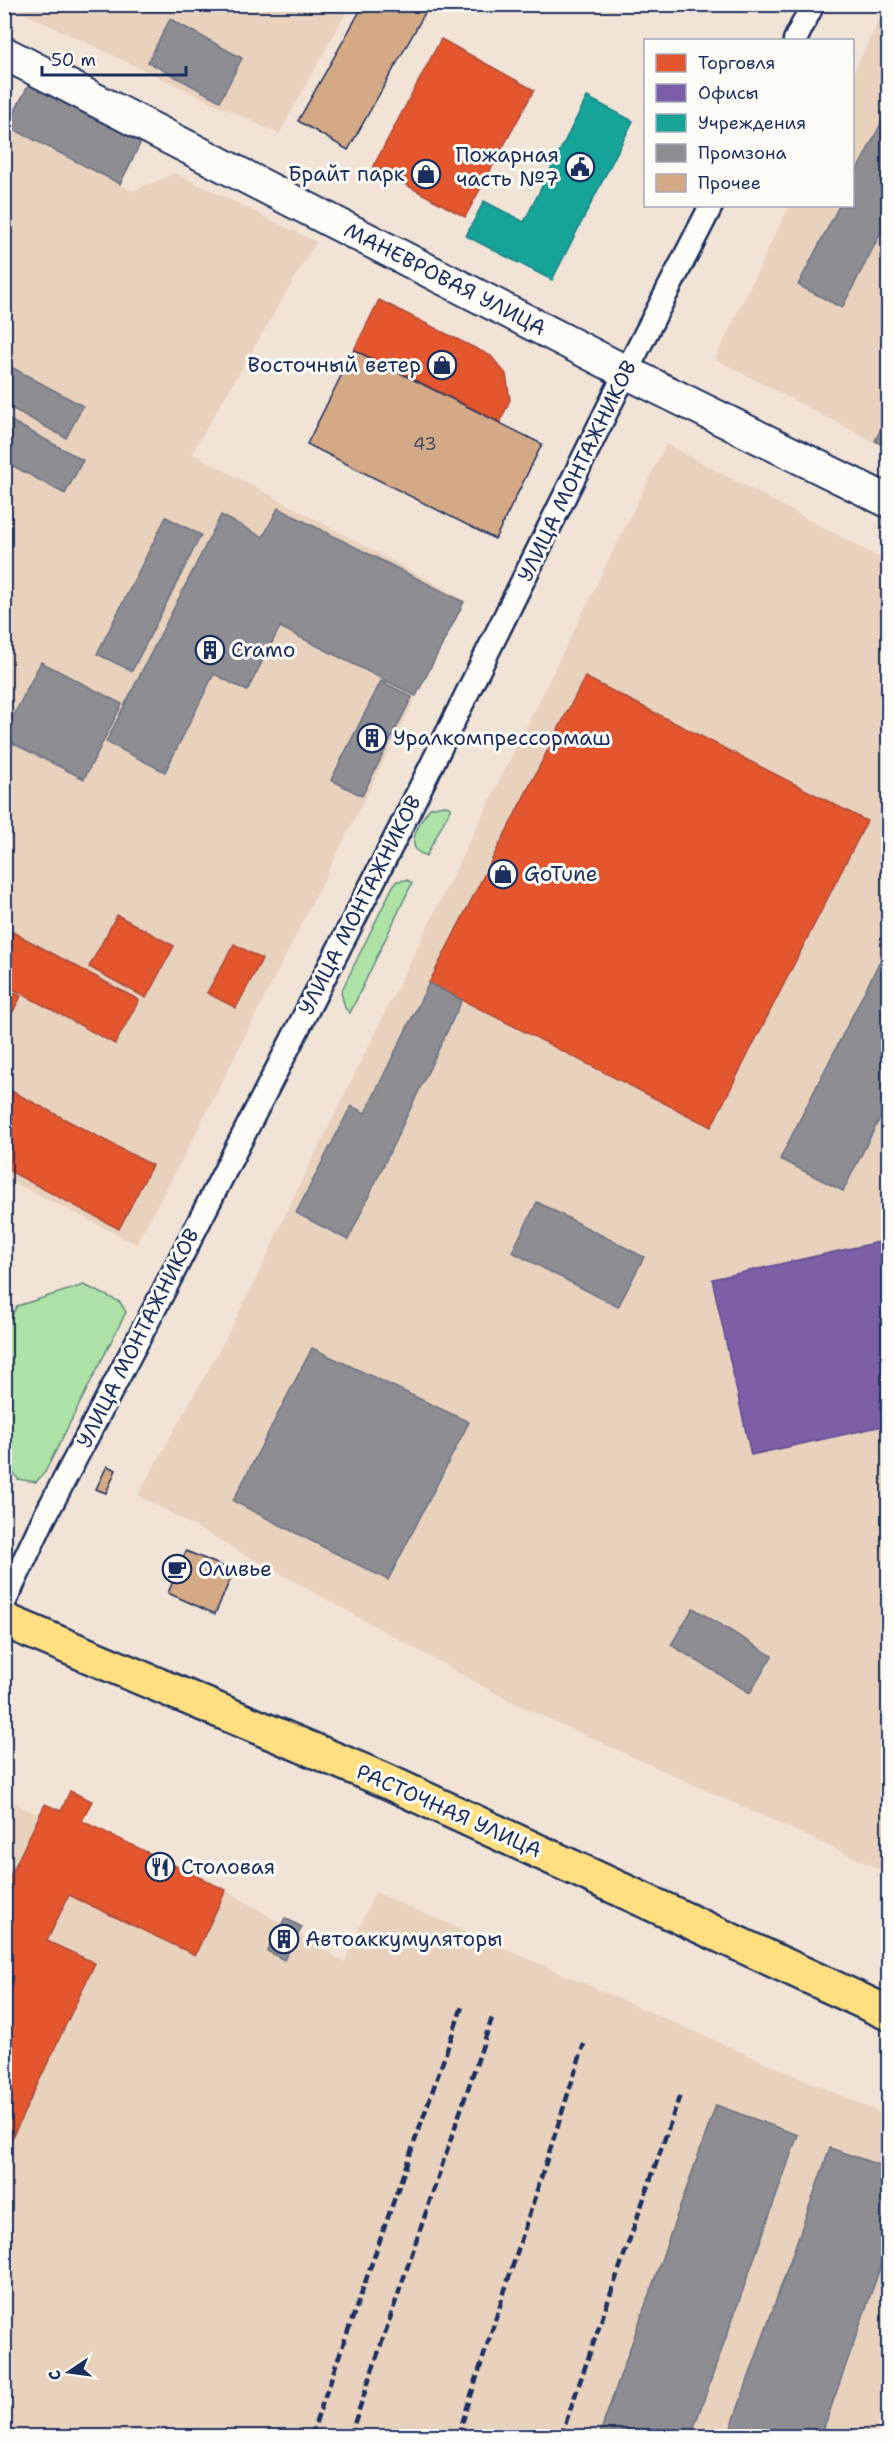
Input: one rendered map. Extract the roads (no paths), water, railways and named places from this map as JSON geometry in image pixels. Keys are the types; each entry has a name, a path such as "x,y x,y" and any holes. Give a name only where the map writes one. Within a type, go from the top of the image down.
{"main road":[{"name":"МАНЕВРОВАЯ УЛИЦА","path":"4,53 626,372 888,501"},
{"name":"РАСТОЧНАЯ УЛИЦА","path":"4,1620 384,1780 888,2013"}],"street":[{"path":"796,39 813,4"},
{"name":"УЛИЦА МОНТАЖНИКОВ","path":"4,1603 43,1520 160,1298 228,1161 400,829 626,372 710,207"}],"railway":[{"path":"311,2436 462,2007"},
{"path":"350,2436 492,2018"},
{"path":"458,2436 584,2044"},
{"path":"561,2436 680,2095"}],"place":[{"name":"Пожарная часть №7","path":"580,167"},
{"name":"Брайт парк","path":"426,174"},
{"name":"Восточный ветер","path":"442,365"},
{"name":"Cramo","path":"210,650"},
{"name":"Уралкомпрессормаш","path":"372,738"},
{"name":"GoTune","path":"503,874"},
{"name":"Оливье","path":"177,1569"},
{"name":"Столовая","path":"160,1867"},
{"name":"Автоаккумуляторы","path":"284,1939"}]}
